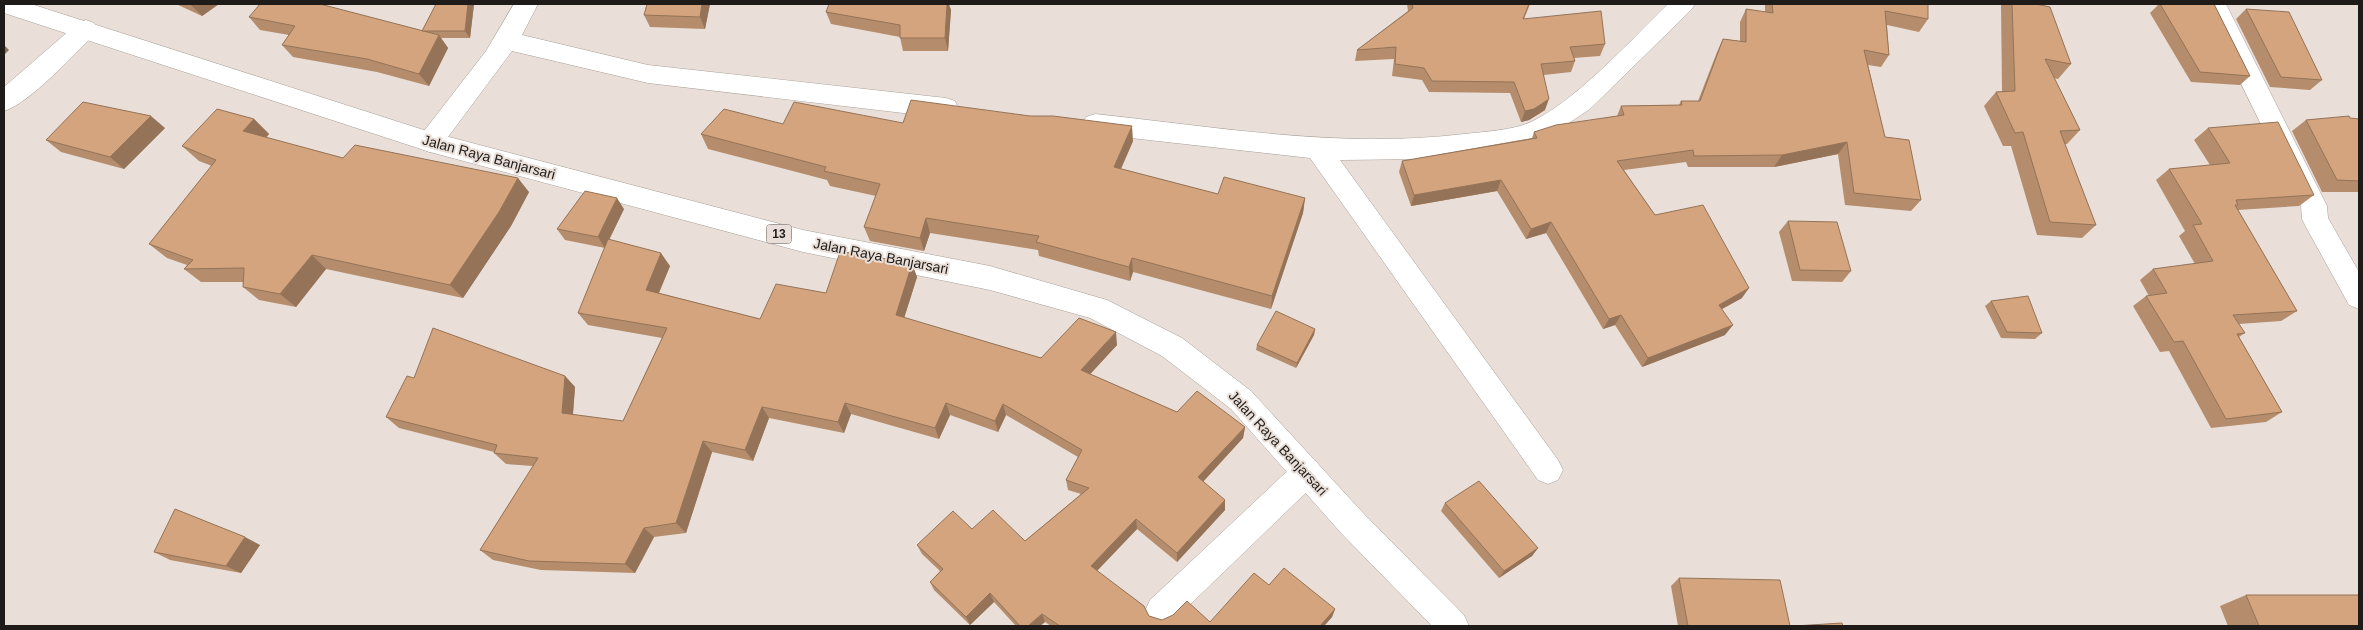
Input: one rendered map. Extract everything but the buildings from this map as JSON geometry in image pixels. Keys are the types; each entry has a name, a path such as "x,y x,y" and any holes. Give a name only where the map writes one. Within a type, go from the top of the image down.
{"main road":[{"name":"Jalan Raya Banjarsari","path":"4,4 430,142 803,241 990,278 1097,308 1172,347 1241,400 1353,524 1453,626"},
{"path":"430,142 518,23 526,4"},
{"path":"1070,121 1361,151 1426,148 1491,141 1538,131 1581,102 1683,4"},
{"path":"2214,4 2314,206 2315,218 2359,297"},
{"path":"4,101 39,73 86,29"},
{"path":"506,40 648,74 972,111"},
{"path":"1318,148 1548,470"},
{"path":"1161,612 1307,472"}]}
